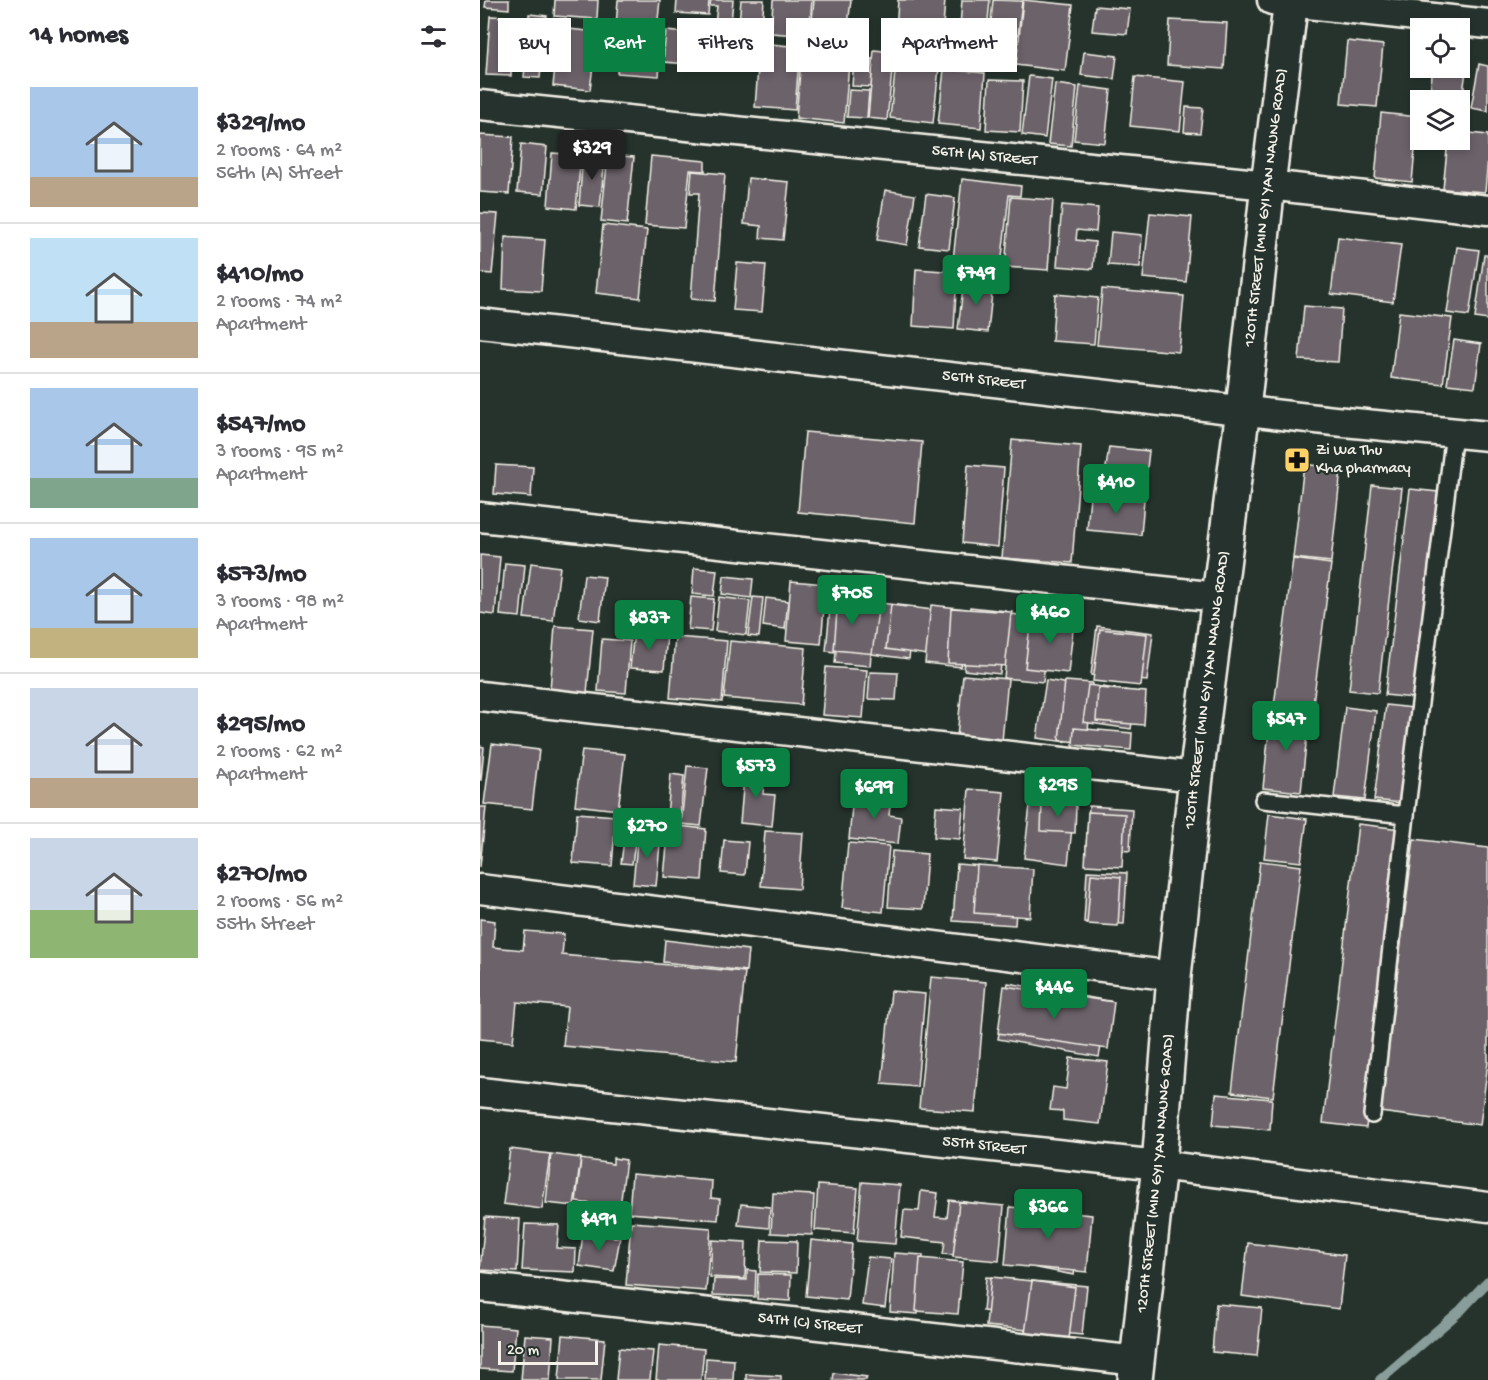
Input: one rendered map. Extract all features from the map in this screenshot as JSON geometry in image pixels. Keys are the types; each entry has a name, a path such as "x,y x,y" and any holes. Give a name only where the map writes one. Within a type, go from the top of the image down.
{"main road":[{"name":"120TH STREET (MIN GYI YAN NAUNG ROAD)","path":"1136,1370 1159,1165 1174,976 1196,777 1243,410 1268,185 1285,1"}],"street":[{"path":"1285,1 1488,24"},
{"name":"56TH (A) STREET","path":"480,105 1268,185 1488,210"},
{"name":"56TH STREET","path":"480,323 1334,421 1488,436"},
{"path":"480,517 1218,597"},
{"path":"480,696 1196,777"},
{"path":"480,889 1174,976"},
{"name":"55TH STREET","path":"480,1092 1159,1165 1488,1207"},
{"name":"54TH (C) STREET","path":"480,1287 1136,1370"}],"lane":[{"path":"1372,1115 1406,815 1454,433"},
{"path":"1263,800 1406,815"}],"building":[{"path":"486,0 509,0 509,9 485,7"},
{"path":"555,0 598,0 597,18 554,16"},
{"path":"618,0 660,0 658,18 617,18"},
{"path":"677,0 709,0 708,15 676,13"},
{"path":"711,0 733,0 731,18 716,18 717,6 710,6"},
{"path":"741,0 764,0 763,18 740,18"},
{"path":"773,0 812,0 810,18 786,18 786,34 774,33 774,18 772,18"},
{"path":"814,0 851,0 849,18 812,18"},
{"path":"898,0 945,0 944,18 897,18"},
{"path":"962,0 990,0 988,18 961,18"},
{"path":"993,0 1022,1 1018,35 1017,18 991,18"},
{"path":"1023,0 1073,5 1065,71 1017,65"},
{"path":"1095,6 1130,9 1127,34 1092,31"},
{"path":"529,14 547,16 547,18 529,18"},
{"path":"490,16 514,17 498,18 498,72 511,72 511,76 486,75"},
{"path":"1170,20 1227,23 1224,69 1167,65"},
{"path":"571,29 583,31 583,72 592,72 590,90 553,86 554,72 571,72"},
{"path":"666,31 677,32 677,63 665,62"},
{"path":"1347,41 1383,45 1377,107 1341,104"},
{"path":"774,44 786,46 786,72 798,72 795,110 755,107 758,72 774,72"},
{"path":"874,50 881,51 881,72 892,72 887,120 868,118"},
{"path":"1084,52 1117,56 1114,79 1081,75"},
{"path":"869,59 873,59 871,87 852,86 853,72 869,72"},
{"path":"1479,64 1488,66 1488,111 1471,108"},
{"path":"525,72 541,72 540,78 524,77"},
{"path":"617,72 659,72 659,76"},
{"path":"800,72 848,72 844,123 796,118"},
{"path":"895,72 939,72 933,123 890,118"},
{"path":"944,72 985,73 981,128 938,124"},
{"path":"1029,76 1052,79 1045,138 1022,135"},
{"path":"1135,77 1185,82 1180,131 1130,126"},
{"path":"1432,78 1465,78 1463,90 1430,90"},
{"path":"989,80 1023,81 1020,132 986,130"},
{"path":"1055,84 1077,87 1071,146 1048,144"},
{"path":"1080,86 1111,90 1105,143 1074,140"},
{"path":"849,90 869,91 867,118 847,117"},
{"path":"1186,107 1203,108 1200,133 1184,132"},
{"path":"1381,113 1410,116 1410,150 1415,150 1412,182 1375,178"},
{"path":"1470,133 1488,135 1485,192 1443,189 1447,150 1470,150"},
{"path":"480,135 513,137 509,194 480,192"},
{"path":"521,144 547,147 543,194 517,192"},
{"path":"552,153 581,155 576,209 548,206"},
{"path":"583,155 605,157 600,207 579,205"},
{"path":"608,155 634,157 627,224 601,221"},
{"path":"651,156 705,161 705,171 690,170 684,228 645,225"},
{"path":"692,171 725,174 715,301 691,299 699,193 690,193"},
{"path":"748,178 789,182 783,240 760,238 761,226 744,224"},
{"path":"962,179 1021,186 1020,196 1009,195 1001,266 953,260"},
{"path":"885,190 915,195 907,245 877,240"},
{"path":"926,194 955,198 949,249 919,246"},
{"path":"1011,197 1053,200 1048,270 1005,267"},
{"path":"1062,205 1098,208 1096,232 1077,230 1076,240 1095,242 1093,269 1057,266"},
{"path":"480,213 498,214 492,274 480,273"},
{"path":"1150,213 1192,217 1186,282 1143,278"},
{"path":"603,225 647,230 640,298 596,293"},
{"path":"1111,232 1142,235 1140,267 1108,265"},
{"path":"505,237 545,240 541,291 503,289"},
{"path":"1338,237 1401,245 1393,302 1331,294"},
{"path":"1457,247 1479,250 1469,316 1447,313"},
{"path":"1484,255 1488,255 1488,320 1475,318"},
{"path":"737,263 766,265 762,312 733,310"},
{"path":"916,269 957,272 954,329 913,326"},
{"path":"964,280 993,283 988,332 958,329"},
{"path":"1102,289 1184,296 1179,352 1097,345"},
{"path":"1055,294 1098,298 1094,344 1052,341"},
{"path":"1304,306 1342,309 1338,362 1299,360"},
{"path":"1399,312 1452,318 1443,384 1391,378"},
{"path":"1454,340 1481,344 1475,387 1447,384"},
{"path":"805,432 922,442 915,523 798,512"},
{"path":"1012,440 1081,446 1072,563 1002,558"},
{"path":"1109,447 1149,451 1145,486 1104,481"},
{"path":"1304,464 1341,469 1331,562 1293,558"},
{"path":"496,465 533,467 531,497 494,494"},
{"path":"968,465 1004,468 998,547 962,543"},
{"path":"1372,485 1402,488 1378,693 1349,690"},
{"path":"1410,489 1438,492 1414,698 1385,695"},
{"path":"1090,496 1144,500 1141,535 1087,530"},
{"path":"480,555 500,557 495,615 480,613"},
{"path":"1293,559 1331,564 1312,711 1274,706"},
{"path":"505,563 525,565 520,617 500,615"},
{"path":"531,563 560,567 553,621 524,618"},
{"path":"694,568 717,570 714,596 692,594"},
{"path":"584,575 605,577 600,621 579,618"},
{"path":"724,576 753,579 751,598 722,594"},
{"path":"791,581 826,584 821,644 786,641"},
{"path":"832,587 877,591 870,666 835,663 836,652 826,651"},
{"path":"691,597 714,599 711,631 688,629"},
{"path":"719,597 750,601 746,635 715,631"},
{"path":"753,597 763,598 759,637 748,636"},
{"path":"766,598 788,601 785,629 763,626"},
{"path":"838,598 881,602 876,654 834,650"},
{"path":"879,603 915,607 909,659 872,654"},
{"path":"891,605 933,610 928,655 886,649"},
{"path":"931,605 967,609 961,667 925,663"},
{"path":"970,607 1006,611 1000,674 964,670"},
{"path":"951,608 1012,612 1008,666 948,663"},
{"path":"1011,614 1049,619 1043,682 1004,678"},
{"path":"1031,617 1074,622 1068,673 1025,668"},
{"path":"555,626 593,629 587,693 550,690"},
{"path":"1097,626 1153,633 1147,681 1091,675"},
{"path":"1100,629 1147,634 1141,686 1093,681"},
{"path":"634,632 667,634 664,670 630,668"},
{"path":"675,637 727,641 722,702 670,698"},
{"path":"602,639 630,641 626,693 598,691"},
{"path":"730,641 806,648 801,705 724,698"},
{"path":"826,667 867,670 863,718 822,715"},
{"path":"870,672 898,673 896,700 868,699"},
{"path":"963,675 1008,679 1002,741 957,737"},
{"path":"1046,680 1075,685 1066,742 1037,738"},
{"path":"1065,681 1092,683 1087,743 1059,740"},
{"path":"1088,685 1137,692 1131,729 1083,722"},
{"path":"1098,688 1146,692 1144,725 1096,721"},
{"path":"1386,705 1413,708 1402,803 1374,800"},
{"path":"1345,707 1376,711 1365,800 1334,797"},
{"path":"1271,711 1309,715 1301,792 1263,788"},
{"path":"1074,728 1132,733 1131,750 1073,745"},
{"path":"492,744 539,750 532,809 484,804"},
{"path":"480,746 484,747 481,780 480,780"},
{"path":"582,750 625,754 618,810 575,805"},
{"path":"687,766 708,768 701,826 681,824"},
{"path":"745,766 765,768 763,794 775,795 772,826 740,823"},
{"path":"671,774 684,776 680,817 667,815"},
{"path":"969,789 1004,792 997,862 963,859"},
{"path":"853,795 891,798 889,815 901,817 898,844 849,839"},
{"path":"1031,796 1075,802 1068,864 1024,858"},
{"path":"1042,803 1076,805 1075,833 1041,831"},
{"path":"936,806 963,808 960,839 934,837"},
{"path":"1089,806 1132,809 1130,851 1086,848"},
{"path":"480,807 486,807 480,867"},
{"path":"1088,812 1125,814 1122,867 1085,865"},
{"path":"577,813 616,816 612,866 573,863"},
{"path":"1269,814 1307,819 1301,862 1264,858"},
{"path":"1358,824 1401,829 1366,1128 1323,1123"},
{"path":"669,825 706,829 702,880 664,877"},
{"path":"765,831 803,833 799,889 761,886"},
{"path":"638,832 661,834 656,886 633,884"},
{"path":"1414,839 1488,848 1488,1062 1480,1125 1380,1112"},
{"path":"624,840 635,842 632,864 621,863"},
{"path":"724,840 748,842 745,875 721,873"},
{"path":"848,843 889,846 883,912 842,908"},
{"path":"892,851 927,854 923,909 888,907"},
{"path":"1260,861 1301,866 1273,1097 1232,1092"},
{"path":"957,864 1019,869 1015,925 953,921"},
{"path":"977,865 1033,869 1030,917 974,913"},
{"path":"1087,871 1127,873 1124,924 1084,922"},
{"path":"1091,874 1121,877 1118,926 1087,924"},
{"path":"480,919 495,921 493,947 523,950 525,931 564,934 562,955 745,972 736,1062 563,1046 567,1007 517,1002 513,1042 480,1039"},
{"path":"665,940 748,950 746,971 663,962"},
{"path":"931,977 986,982 975,1112 919,1108"},
{"path":"1008,983 1110,1001 1099,1057 998,1039"},
{"path":"1004,986 1114,1002 1108,1049 998,1033"},
{"path":"891,991 925,994 917,1087 882,1084"},
{"path":"1070,1058 1108,1062 1100,1124 1063,1120 1063,1111 1050,1110 1053,1087 1066,1089"},
{"path":"1216,1094 1272,1099 1270,1130 1213,1125"},
{"path":"510,1149 550,1154 542,1209 503,1204"},
{"path":"551,1154 581,1158 574,1206 546,1203"},
{"path":"613,1158 626,1160 620,1207 576,1202 581,1159 613,1164"},
{"path":"632,1174 712,1181 711,1198 720,1199 718,1220 629,1213"},
{"path":"862,1182 900,1185 895,1244 857,1241"},
{"path":"818,1185 858,1188 854,1233 815,1230"},
{"path":"921,1191 938,1193 935,1217 947,1218 949,1200 990,1205 984,1258 943,1254 945,1242 901,1237 904,1210 919,1211"},
{"path":"773,1193 814,1195 812,1235 771,1233"},
{"path":"959,1202 1004,1206 999,1261 953,1257"},
{"path":"741,1204 770,1207 769,1228 738,1225"},
{"path":"1021,1205 1084,1216 1074,1275 1011,1263"},
{"path":"1010,1207 1092,1215 1087,1272 1005,1265"},
{"path":"485,1217 520,1219 517,1272 480,1270"},
{"path":"631,1222 711,1228 706,1291 626,1285"},
{"path":"525,1224 559,1225 557,1248 576,1249 575,1272 522,1270"},
{"path":"583,1233 620,1238 614,1271 579,1266"},
{"path":"712,1240 746,1242 745,1279 710,1277"},
{"path":"762,1240 797,1241 796,1273 760,1272"},
{"path":"811,1240 852,1244 847,1300 806,1296"},
{"path":"1248,1243 1345,1255 1339,1309 1242,1296"},
{"path":"894,1253 923,1255 918,1314 890,1312"},
{"path":"868,1257 891,1259 885,1308 862,1305"},
{"path":"920,1258 963,1262 958,1314 916,1311"},
{"path":"747,1270 756,1271 755,1297 713,1295 714,1279 747,1280"},
{"path":"758,1274 791,1275 790,1301 757,1299"},
{"path":"986,1277 1022,1280 1019,1315 983,1311"},
{"path":"991,1277 1087,1286 1082,1335 986,1326"},
{"path":"1032,1281 1075,1287 1069,1339 1025,1334"},
{"path":"1216,1304 1262,1308 1257,1356 1212,1352"},
{"path":"480,1325 516,1328 512,1371 480,1369"},
{"path":"525,1335 553,1337 550,1380 521,1380"},
{"path":"563,1335 605,1339 601,1380 559,1380"},
{"path":"659,1345 704,1349 701,1380 656,1380"},
{"path":"619,1348 653,1351 650,1380 616,1380"},
{"path":"706,1358 734,1360 733,1380 705,1380"},
{"path":"834,1373 867,1377 866,1380 833,1380"},
{"path":"746,1374 781,1376 781,1380 746,1380"}],"waterway":[{"path":"1380,1380 1461,1310 1488,1281"}],"place":[{"name":"Zi Wa Thu Kha pharmacy","path":"1297,460"}]}
